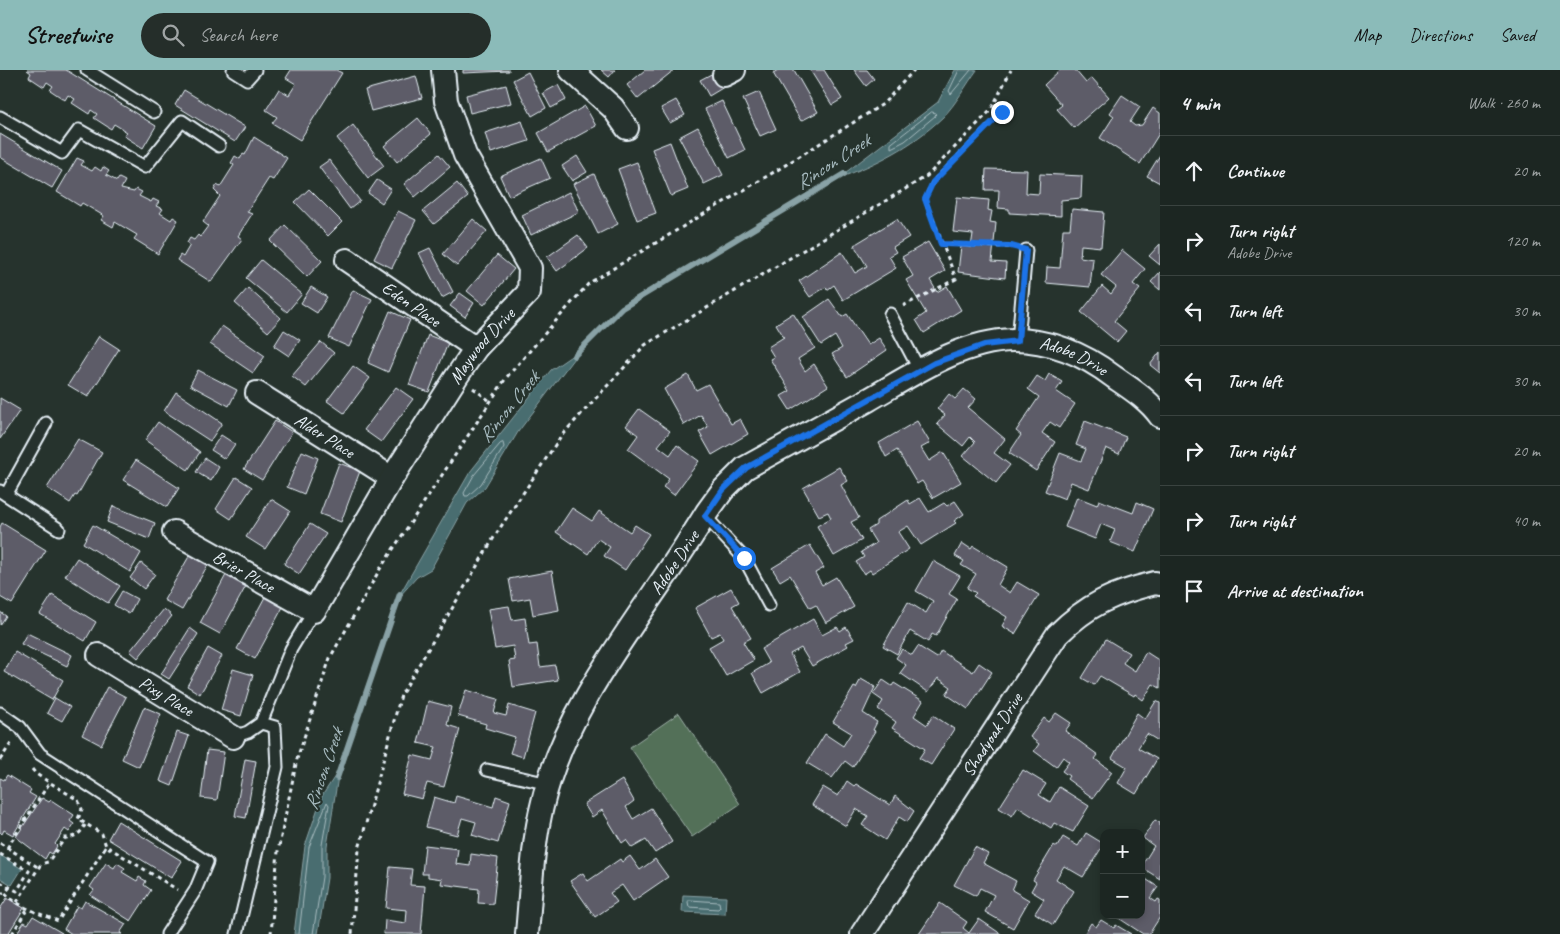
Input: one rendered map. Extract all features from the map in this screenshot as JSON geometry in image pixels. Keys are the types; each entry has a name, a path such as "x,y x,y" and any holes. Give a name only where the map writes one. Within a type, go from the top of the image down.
{"street":[{"name":"Maywood Drive","path":"314,611 392,478 476,348 529,292 530,268 466,155 446,101 443,70"},
{"path":"571,70 614,108 628,128"},
{"name":"Eden Place","path":"347,260 476,348"},
{"name":"Adobe Drive","path":"528,934 535,848 543,802 575,716 705,516 723,490 746,468 934,363 984,345 1018,341 1046,343 1071,350 1098,364 1140,396 1160,416"},
{"name":"Alder Place","path":"257,393 392,478"},
{"name":"Brier Place","path":"174,532 314,611"},
{"name":"Shadyoak Drive","path":"862,934 1057,635 1075,617 1100,601 1126,590 1155,583 1160,584"},
{"name":"Pixy Place","path":"99,655 233,737"}],"lane":[{"path":"87,70 154,112"},
{"path":"233,70 247,79 255,70"},
{"path":"0,118 62,153 79,130 145,167 182,121 219,146"},
{"path":"1018,341 1026,250"},
{"path":"890,314 920,371"},
{"path":"46,423 3,493 59,529"},
{"path":"705,516 744,558 769,605"},
{"path":"233,737 248,732 261,723 291,649 314,611"},
{"path":"0,713 20,727 40,754 206,862 196,891 167,934"},
{"path":"237,934 277,767 275,727 261,723"},
{"path":"488,770 549,784"}],"path":[{"path":"271,934 278,851 295,768 330,658 380,569 506,378 589,283 883,104 914,70"},
{"path":"352,934 359,849 401,695 496,534 561,436 645,345 927,176 994,104 1011,70"},
{"path":"901,307 956,279 925,199 933,182 1002,112 994,104"},
{"path":"941,244 1011,246 1026,250"},
{"path":"6,738 16,748"},
{"path":"0,760 12,742"},
{"path":"31,768 36,774 78,800 82,809 78,819 102,834 106,846 179,891 174,898"},
{"path":"7,848 50,782"},
{"path":"17,902 41,864 48,862 65,838 75,837 85,825"},
{"path":"0,843 38,868"},
{"path":"0,893 5,893 28,908 58,920 106,846"},
{"path":"0,854 29,871 17,891 0,882"},
{"path":"5,893 10,887"},
{"path":"12,934 28,908"}],"green space":[{"path":"679,713 740,804 692,837 630,747"}],"water":[{"path":"955,70 977,70 943,117 918,138 893,154 837,179 938,102"},
{"path":"580,350 518,432 485,487 467,503 431,569 417,577 397,599 470,472 551,370"},
{"path":"339,770 327,846 327,878 318,934 294,934 305,846 322,796"},
{"path":"0,855 22,869 12,885 0,878"},
{"path":"683,895 726,897 725,914 682,912"}],"building":[{"path":"27,70 66,70 156,126 143,148 124,136 127,132 114,124 111,129 94,118 97,114 91,110 89,114 72,103 75,99 68,95 65,100 50,90 53,86 47,82 44,87 29,77 31,73"},
{"path":"291,70 336,70 342,73 300,140 272,123 277,117 266,110 279,89 289,95 296,84 286,78"},
{"path":"463,70 509,70 509,71 463,73"},
{"path":"601,70 615,70 609,77"},
{"path":"645,70 674,70 638,99 627,85"},
{"path":"778,70 794,70 818,112 801,121 773,73"},
{"path":"810,70 824,70 842,99 832,105"},
{"path":"854,70 867,70 874,79 866,86"},
{"path":"1060,70 1075,70 1086,83 1092,78 1109,97 1074,128 1057,109 1062,105 1044,85"},
{"path":"528,72 546,108 532,116 513,80"},
{"path":"715,72 724,87 709,96 700,80"},
{"path":"416,76 422,98 371,111 365,90"},
{"path":"506,85 511,103 470,113 466,95"},
{"path":"558,85 566,100 551,108 543,93"},
{"path":"184,90 245,127 235,142 175,105"},
{"path":"759,92 776,129 760,136 743,99"},
{"path":"1122,95 1140,107 1130,122 1135,126 1142,125 1153,108 1160,113 1160,132 1140,164 1100,138 1114,116 1110,113"},
{"path":"676,100 685,115 670,123 661,108"},
{"path":"722,101 745,150 729,158 705,109"},
{"path":"585,106 596,126 548,152 538,133"},
{"path":"418,118 431,134 397,162 384,146"},
{"path":"522,121 529,141 491,153 485,133"},
{"path":"353,125 384,166 368,178 337,138"},
{"path":"698,127 723,175 704,184 679,137"},
{"path":"0,134 62,171 52,188 0,157"},
{"path":"254,137 287,158 273,180 269,178 247,212 252,214 238,236 242,239 211,282 177,260 180,255 183,257 190,245 187,243 190,238 194,240 198,235 200,237 208,226 203,222 220,196 214,190 217,185 220,187 234,165 231,163 235,156 240,159 243,154 245,155"},
{"path":"670,142 688,189 671,196 652,149"},
{"path":"439,154 450,167 415,197 404,184"},
{"path":"1160,155 1160,183 1147,176"},
{"path":"577,156 587,172 572,181 562,166"},
{"path":"77,158 84,161 81,165 92,171 95,167 101,171 103,167 109,171 106,175 117,181 119,178 125,181 121,189 134,192 136,189 142,192 139,196 151,202 153,199 159,202 156,206 163,209 160,213 171,220 173,217 178,220 158,254 134,239 137,235 115,222 113,227 101,220 104,216 82,203 80,206 57,192"},
{"path":"541,158 550,178 509,196 500,176"},
{"path":"329,160 360,201 350,209 319,167"},
{"path":"637,162 656,213 637,220 618,169"},
{"path":"986,169 1027,170 1026,193 1039,194 1040,174 1082,176 1081,198 1061,200 1061,216 1009,213 1009,209 998,208 999,190 985,190"},
{"path":"594,174 618,224 598,234 573,184"},
{"path":"377,180 391,189 382,203 368,193"},
{"path":"457,183 468,197 434,224 423,211"},
{"path":"309,189 342,222 328,236 295,202"},
{"path":"569,192 579,212 531,235 522,215"},
{"path":"957,197 989,200 988,210 992,211 990,222 996,223 992,262 1006,263 1005,278 958,272 961,246 971,247 973,234 953,232"},
{"path":"1072,209 1104,212 1101,247 1081,245 1080,257 1093,259 1090,287 1046,283 1047,267 1060,268 1063,229 1070,229"},
{"path":"398,211 416,220 392,268 374,259"},
{"path":"473,219 487,231 457,266 443,254"},
{"path":"897,219 909,237 893,247 896,252 889,256 896,268 843,300 834,285 827,290 826,287 810,297 799,281 842,252 855,273 867,266 854,245"},
{"path":"285,225 322,261 307,277 270,241"},
{"path":"578,235 588,248 557,271 547,257"},
{"path":"928,242 945,271 930,280 937,292 947,286 961,310 924,333 916,320 926,313 906,280 913,276 902,257"},
{"path":"1160,244 1160,265 1149,256"},
{"path":"430,248 453,292 442,298 419,253"},
{"path":"1122,250 1145,269 1133,284 1140,289 1114,321 1126,331 1117,342 1081,312 1102,286 1111,294 1116,287 1101,275"},
{"path":"497,255 514,269 484,305 467,291"},
{"path":"261,260 302,294 287,312 246,278"},
{"path":"1160,272 1160,290 1151,282"},
{"path":"311,287 327,297 317,313 301,303"},
{"path":"248,288 281,318 268,332 235,303"},
{"path":"353,290 372,299 349,347 329,338"},
{"path":"460,293 474,303 465,317 450,306"},
{"path":"829,299 842,317 847,314 868,345 879,338 887,350 847,377 832,354 842,348 835,336 821,345 803,317"},
{"path":"390,311 410,320 388,372 368,363"},
{"path":"793,313 815,348 798,359 805,371 814,364 828,386 790,410 781,396 790,391 770,359 774,357 768,347 784,337 776,324"},
{"path":"222,326 265,356 253,373 210,344"},
{"path":"284,330 300,340 289,356 274,346"},
{"path":"428,335 448,343 429,392 409,385"},
{"path":"99,336 119,349 88,397 68,385"},
{"path":"321,342 334,353 306,387 292,376"},
{"path":"1160,352 1160,373 1150,365"},
{"path":"353,366 370,378 344,413 327,401"},
{"path":"198,370 237,390 229,406 190,385"},
{"path":"1049,374 1062,382 1056,391 1075,404 1059,428 1050,422 1042,433 1055,442 1036,471 1009,453 1021,435 1016,431 1039,397 1028,389 1037,376 1045,381"},
{"path":"688,375 696,390 708,384 731,424 740,419 748,434 712,455 699,432 708,427 701,415 684,425 664,389"},
{"path":"396,387 413,399 381,442 364,430"},
{"path":"964,389 976,399 968,408 1005,439 994,453 1010,465 996,483 963,456 975,442 970,437 963,446 937,424 945,415 937,409 949,394 955,399"},
{"path":"176,392 222,423 210,441 164,411"},
{"path":"0,398 20,410 0,439"},
{"path":"639,409 670,431 658,446 670,455 677,445 699,461 674,495 663,487 669,479 628,449 638,435 626,426"},
{"path":"275,421 292,432 262,480 244,469"},
{"path":"917,421 930,443 921,448 929,461 943,452 961,482 933,498 922,481 917,484 897,450 886,457 879,443"},
{"path":"1085,421 1126,437 1119,454 1106,448 1089,489 1071,482 1065,499 1045,491 1060,453 1081,461 1086,449 1076,445"},
{"path":"158,422 200,452 188,470 145,440"},
{"path":"221,435 235,444 225,459 211,450"},
{"path":"78,439 102,452 77,496 75,495 70,503 47,488"},
{"path":"302,451 318,458 304,494 287,487"},
{"path":"205,458 219,467 211,481 196,472"},
{"path":"136,460 179,488 167,507 123,480"},
{"path":"339,463 360,471 341,522 320,514"},
{"path":"839,467 848,481 841,485 859,518 851,522 862,540 834,556 817,526 831,518 828,512 819,516 803,488"},
{"path":"236,477 252,487 231,519 216,509"},
{"path":"1077,497 1097,505 1099,500 1133,513 1137,502 1153,509 1135,552 1110,542 1115,530 1101,524 1095,539 1065,527"},
{"path":"920,498 929,512 944,503 947,506 955,501 964,514 954,521 956,523 921,545 908,526 898,532 909,549 872,573 870,570 864,574 856,562 864,557 861,552 876,543 868,530 876,525 876,521 908,500 910,504"},
{"path":"271,499 290,511 265,549 246,537"},
{"path":"113,506 155,523 149,539 107,522"},
{"path":"572,508 592,521 599,511 630,532 635,525 649,534 625,570 604,556 610,547 598,539 588,554 556,532"},
{"path":"2,523 46,550 12,604 0,597 0,527"},
{"path":"310,524 326,534 299,574 284,564"},
{"path":"93,525 141,553 130,572 83,543"},
{"path":"962,543 971,549 973,546 1008,567 998,585 1010,593 1017,582 1039,595 1015,634 1002,626 1007,617 973,596 976,593 967,588 976,574 961,565 964,561 955,556"},
{"path":"810,545 824,568 815,573 822,585 836,577 854,607 826,623 816,605 810,608 790,575 780,581 772,568"},
{"path":"191,553 209,563 182,610 164,600"},
{"path":"77,558 120,586 108,603 65,576"},
{"path":"933,561 960,576 949,594 957,599 936,636 932,634 928,642 910,631 897,654 883,646 908,602 926,613 933,601 916,591"},
{"path":"141,563 155,574 144,589 130,578"},
{"path":"552,571 559,610 533,615 530,598 513,601 509,579"},
{"path":"226,575 246,586 220,634 200,623"},
{"path":"731,588 739,602 732,606 751,638 743,642 754,660 726,676 709,647 723,639 720,633 711,637 695,608"},
{"path":"122,591 137,599 129,614 114,605"},
{"path":"52,595 96,622 85,641 40,614"},
{"path":"266,595 284,605 255,659 237,649"},
{"path":"509,606 512,620 525,618 529,645 537,644 540,667 555,665 558,680 513,687 509,661 515,660 513,646 495,649 488,609"},
{"path":"164,609 172,616 138,658 130,651"},
{"path":"0,612 6,616 0,625"},
{"path":"813,619 822,635 837,627 840,631 846,627 854,639 846,643 848,646 812,666 801,648 790,654 800,672 763,693 752,673 769,663 761,649"},
{"path":"190,628 198,634 169,679 161,674"},
{"path":"27,633 72,655 67,666 21,644"},
{"path":"1106,639 1129,653 1123,663 1135,671 1146,652 1160,661 1160,688 1153,684 1143,700 1100,676 1094,685 1082,678"},
{"path":"918,646 937,658 941,651 973,672 979,663 992,672 968,709 946,694 951,687 938,678 928,692 900,673 906,665 896,658 902,649 912,655"},
{"path":"208,648 222,656 200,694 187,686"},
{"path":"15,652 63,680 52,700 4,672"},
{"path":"233,669 253,675 241,716 221,710"},
{"path":"861,679 875,687 863,713 877,722 873,730 875,731 853,767 845,761 832,778 807,763 825,734 843,746 851,733 833,722 854,687 856,688"},
{"path":"883,680 892,686 894,683 923,701 914,716 927,725 933,715 954,729 931,765 919,758 925,749 892,728 896,722 878,709 883,701 873,694"},
{"path":"107,687 126,697 101,745 82,735"},
{"path":"466,690 498,699 494,713 506,716 509,705 535,713 523,757 510,753 515,737 485,728 486,724 458,716"},
{"path":"55,698 70,707 62,721 47,713"},
{"path":"428,701 451,707 447,725 460,729 444,787 427,783 422,799 402,794 412,755 432,760 436,747 418,743"},
{"path":"1156,701 1160,703 1160,742 1147,734 1138,748 1157,759 1136,794 1118,783 1127,767 1112,758 1137,713 1145,719"},
{"path":"144,707 161,714 139,767 122,759"},
{"path":"1056,713 1071,723 1065,731 1098,755 1095,759 1112,772 1093,798 1067,779 1069,776 1062,771 1069,762 1063,757 1056,767 1034,751 1039,744 1030,737 1044,718 1049,722"},
{"path":"177,732 189,736 172,786 160,781"},
{"path":"207,750 224,752 217,800 201,798"},
{"path":"245,759 256,761 246,818 235,816"},
{"path":"1023,770 1046,784 1039,795 1050,802 1059,787 1089,806 1073,832 1054,823 1051,828 1018,807 1012,816 999,808"},
{"path":"7,775 31,790 29,793 36,797 13,835 4,830 2,834 0,832 0,778 4,780"},
{"path":"622,780 634,801 626,807 633,819 651,808 672,842 655,853 646,840 632,848 626,840 622,843 602,810 592,817 584,804"},
{"path":"847,781 854,786 856,784 890,805 895,796 914,811 907,822 899,817 885,840 862,825 868,816 856,809 846,826 812,805 823,787 838,796"},
{"path":"456,796 493,807 496,796 510,801 498,843 472,835 476,822 462,818 457,835 426,827 434,797 454,803"},
{"path":"42,798 49,802 51,800 74,815 70,821 74,824 69,832 65,829 55,844 57,846 52,854 49,852 45,859 16,837"},
{"path":"1155,820 1160,823 1160,879 1145,870 1145,861 1154,846 1145,839 1145,835"},
{"path":"118,821 182,861 171,878 108,839"},
{"path":"1086,833 1100,842 1100,850 1083,877 1064,866 1056,879 1074,891 1053,925 1035,913 1044,899 1031,891 1036,882 1033,880 1054,845 1057,847 1063,837 1078,846"},
{"path":"425,845 458,849 456,864 470,866 471,854 498,858 493,904 478,903 479,889 441,884 442,879 422,874"},
{"path":"975,847 988,854 983,863 1016,881 1012,890 1029,900 1013,928 985,912 994,895 980,888 976,896 954,885"},
{"path":"630,856 640,870 655,859 668,877 633,901 622,885 610,893 617,902 595,917 570,881 583,873 588,881 620,859 622,862"},
{"path":"106,863 114,868 117,863 125,868 122,872 137,881 139,877 146,881 144,885 151,890 131,921 90,895 94,890 90,887"},
{"path":"390,867 412,869 410,885 425,886 421,934 384,934 385,920 406,923 407,910 386,908"},
{"path":"1145,879 1158,887 1150,898 1156,902 1158,899 1160,900 1160,917 1149,934 1143,934 1120,919 1145,919"},
{"path":"7,898 24,908 8,934 0,934 0,909"},
{"path":"85,901 126,924 120,933 122,934 72,934 64,929 77,906 81,908"},
{"path":"940,903 967,922 963,928 969,933 979,919 1001,934 919,934"},
{"path":"33,916 62,934 22,934 18,931 24,922 28,924"},
{"path":"1101,920 1114,928 1116,925 1131,934 1084,934 1091,923 1096,927"}],"waterway":[{"name":"Rincon Creek","path":"574,356 622,308 844,174"},
{"name":"Rincon Creek","path":"337,778 400,594"}],"route":[{"path":"744,558 705,516 723,490 746,468 934,363 960,352 984,345 1013,340 1018,341 1026,250 1011,246 941,244 925,199 933,182 1002,112"}]}
